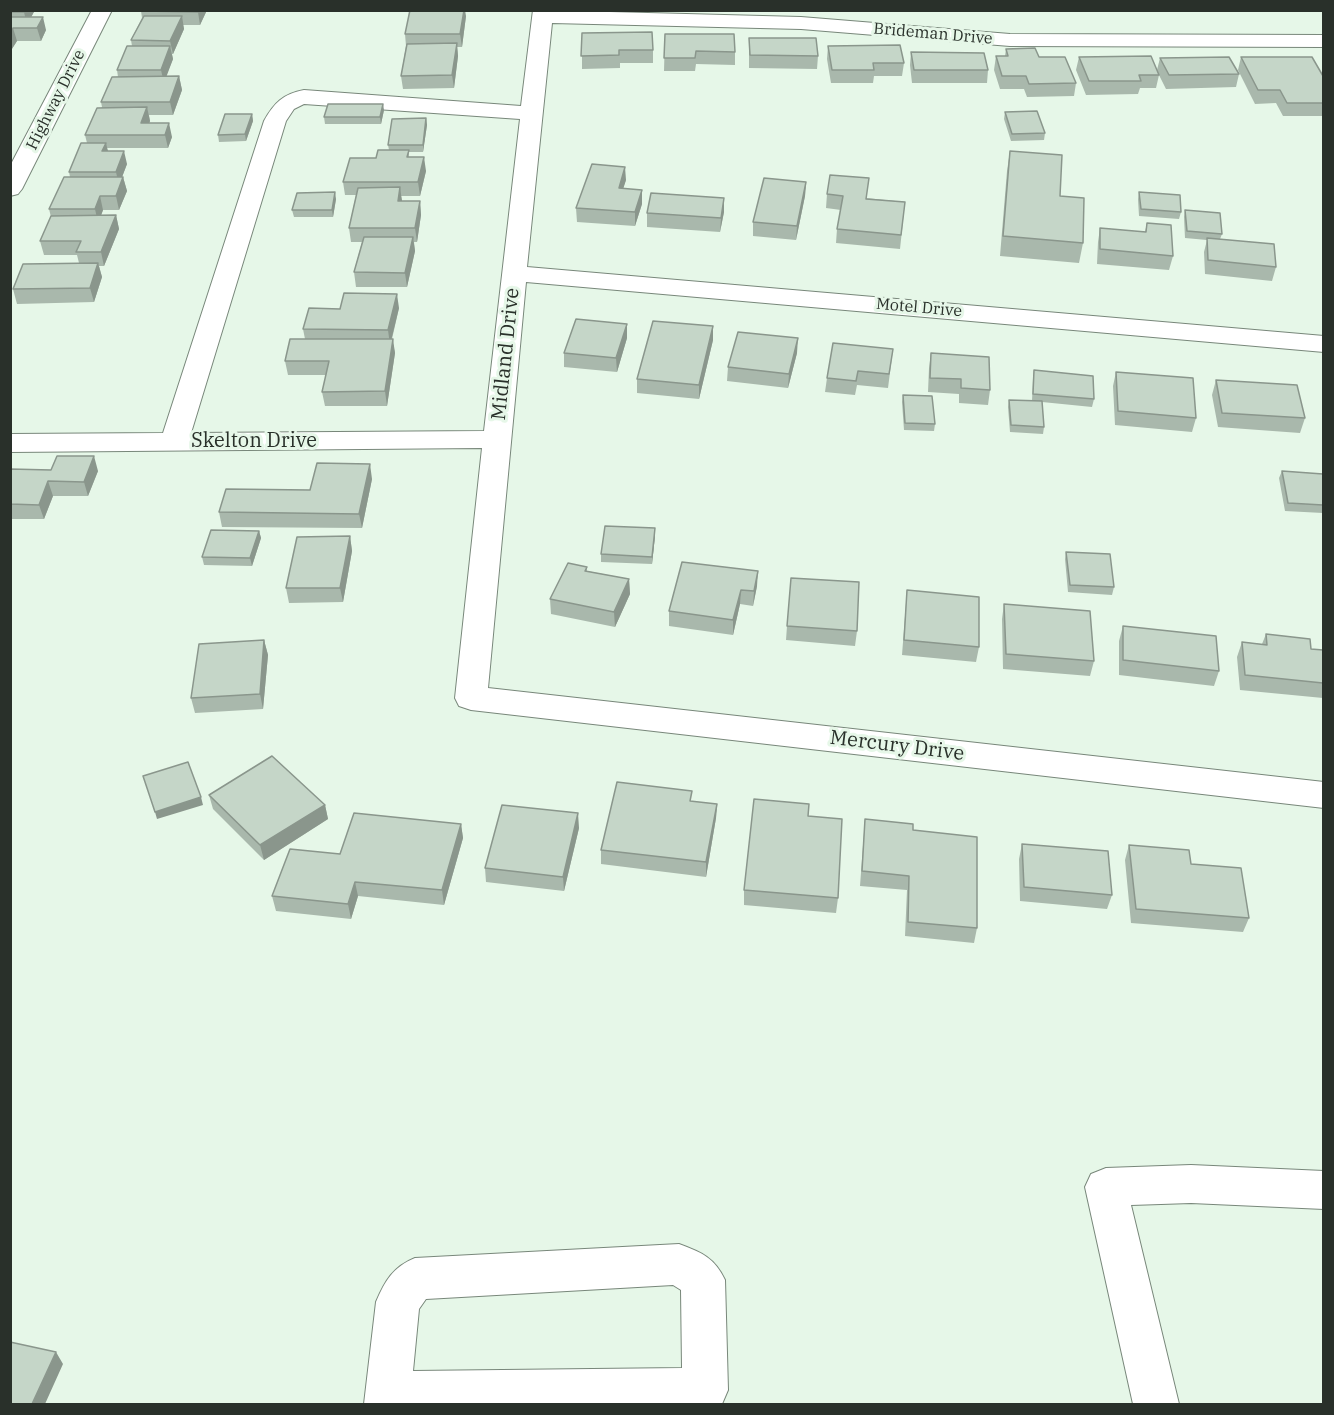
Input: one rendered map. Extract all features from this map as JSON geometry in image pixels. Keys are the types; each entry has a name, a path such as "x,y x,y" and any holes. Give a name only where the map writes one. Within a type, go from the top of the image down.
{"street":[{"name":"Highway Drive","path":"10,189 102,10"},
{"name":"Brideman Drive","path":"543,14 801,22 1010,40 1323,41"},
{"name":"Midland Drive","path":"471,698 543,14"},
{"path":"174,442 275,121 282,107 293,99 304,97 532,113"},
{"name":"Motel Drive","path":"514,273 1323,344"},
{"name":"Skelton Drive","path":"10,443 497,439"},
{"name":"Mercury Drive","path":"471,698 1323,795"},
{"path":"1155,1404 1106,1187 1191,1184 1323,1190"},
{"path":"679,1264 703,1280 705,1390 387,1399 398,1302 415,1279 679,1264"}],"building":[{"path":"10,10 24,10 24,12 10,12"},
{"path":"198,10 198,12 141,11"},
{"path":"410,10 464,10 460,34 405,34"},
{"path":"144,16 182,16 170,41 131,40"},
{"path":"10,17 43,17 37,28 13,28 10,33"},
{"path":"652,32 653,50 619,50 619,55 581,56 582,33"},
{"path":"665,34 734,34 735,52 696,51 695,58 664,58"},
{"path":"749,38 816,38 818,56 750,55"},
{"path":"457,43 452,75 401,76 407,44"},
{"path":"900,45 904,63 873,63 874,70 832,70 828,46"},
{"path":"127,46 170,46 161,70 117,70"},
{"path":"1035,48 1039,57 1065,57 1076,83 1029,84 1026,76 1002,76 996,56 1008,56 1006,49"},
{"path":"911,52 984,53 988,70 914,70"},
{"path":"1151,56 1159,75 1139,75 1141,81 1089,81 1079,57"},
{"path":"1229,57 1239,74 1169,75 1160,58"},
{"path":"1241,57 1312,57 1323,76 1323,103 1287,103 1280,90 1258,90"},
{"path":"179,76 170,102 101,102 112,77"},
{"path":"328,104 383,104 380,117 324,117"},
{"path":"147,107 141,123 169,123 165,135 85,135 97,108"},
{"path":"1037,111 1045,133 1012,134 1005,112"},
{"path":"225,114 252,114 245,134 218,135"},
{"path":"426,118 423,145 388,145 392,119"},
{"path":"81,143 106,143 102,151 124,151 116,172 69,172"},
{"path":"378,150 409,150 407,157 424,157 418,182 343,182 350,158 376,158"},
{"path":"1010,151 1062,155 1060,196 1084,198 1083,243 1003,236"},
{"path":"592,164 625,167 619,188 642,190 635,212 576,208"},
{"path":"830,175 869,178 866,199 905,202 901,235 837,229 843,196 827,194"},
{"path":"64,177 123,177 116,196 100,196 95,209 49,209"},
{"path":"764,178 806,182 797,226 753,222"},
{"path":"400,187 398,201 420,201 415,228 349,228 358,188"},
{"path":"335,192 332,210 292,210 297,193"},
{"path":"1139,192 1180,195 1181,212 1141,209"},
{"path":"651,193 724,198 721,218 647,213"},
{"path":"1185,210 1220,213 1222,234 1187,231"},
{"path":"116,215 101,252 76,252 81,241 40,241 51,216"},
{"path":"1147,223 1171,225 1173,256 1100,249 1100,228 1146,232"},
{"path":"364,237 413,237 405,273 354,272"},
{"path":"1207,238 1274,244 1276,267 1208,260"},
{"path":"98,263 90,288 13,289 23,264"},
{"path":"344,293 397,294 388,330 303,329 309,308 340,309"},
{"path":"576,319 627,324 616,358 564,353"},
{"path":"653,321 713,326 699,385 637,379"},
{"path":"738,332 798,338 789,374 728,367"},
{"path":"290,339 393,339 385,391 322,392 329,361 285,361"},
{"path":"833,343 893,349 889,374 858,371 856,381 827,378"},
{"path":"931,353 989,357 990,390 961,388 961,379 930,378"},
{"path":"1034,370 1093,376 1094,399 1033,394"},
{"path":"1116,372 1193,378 1196,418 1118,411"},
{"path":"1216,380 1297,385 1305,418 1222,413"},
{"path":"903,395 932,396 935,424 905,423"},
{"path":"1009,400 1042,401 1044,427 1011,425"},
{"path":"57,456 94,456 84,482 48,481 39,505 10,504 10,469 51,470"},
{"path":"317,463 370,464 359,514 219,512 226,489 310,490"},
{"path":"1282,471 1323,474 1323,505 1288,503"},
{"path":"605,526 655,528 652,557 601,554"},
{"path":"211,530 259,531 250,558 202,557"},
{"path":"350,536 340,588 286,588 297,537"},
{"path":"1066,552 1110,554 1114,587 1070,585"},
{"path":"682,562 758,571 754,591 741,590 733,620 669,611"},
{"path":"568,563 587,567 585,571 629,579 614,612 550,599"},
{"path":"791,578 859,582 857,631 787,626"},
{"path":"907,590 979,597 979,647 904,640"},
{"path":"1004,604 1090,611 1094,661 1006,654"},
{"path":"1123,626 1216,636 1219,671 1123,660"},
{"path":"1266,634 1310,639 1311,649 1323,650 1323,683 1245,675 1242,642 1267,645"},
{"path":"264,640 260,694 191,698 199,644"},
{"path":"272,756 325,805 260,845 209,795"},
{"path":"188,762 201,797 155,812 143,776"},
{"path":"617,782 692,791 690,801 717,804 706,862 601,850"},
{"path":"754,799 809,804 808,816 842,819 838,898 744,890"},
{"path":"502,805 578,813 563,877 485,868"},
{"path":"354,813 461,824 442,890 355,882 348,904 272,896 290,849 340,854"},
{"path":"865,819 913,824 913,830 977,837 977,928 908,922 909,876 862,871"},
{"path":"1022,844 1108,851 1112,895 1024,887"},
{"path":"1129,845 1189,850 1191,864 1241,868 1249,918 1136,909"},
{"path":"10,1342 56,1352 32,1404 10,1404"}]}
